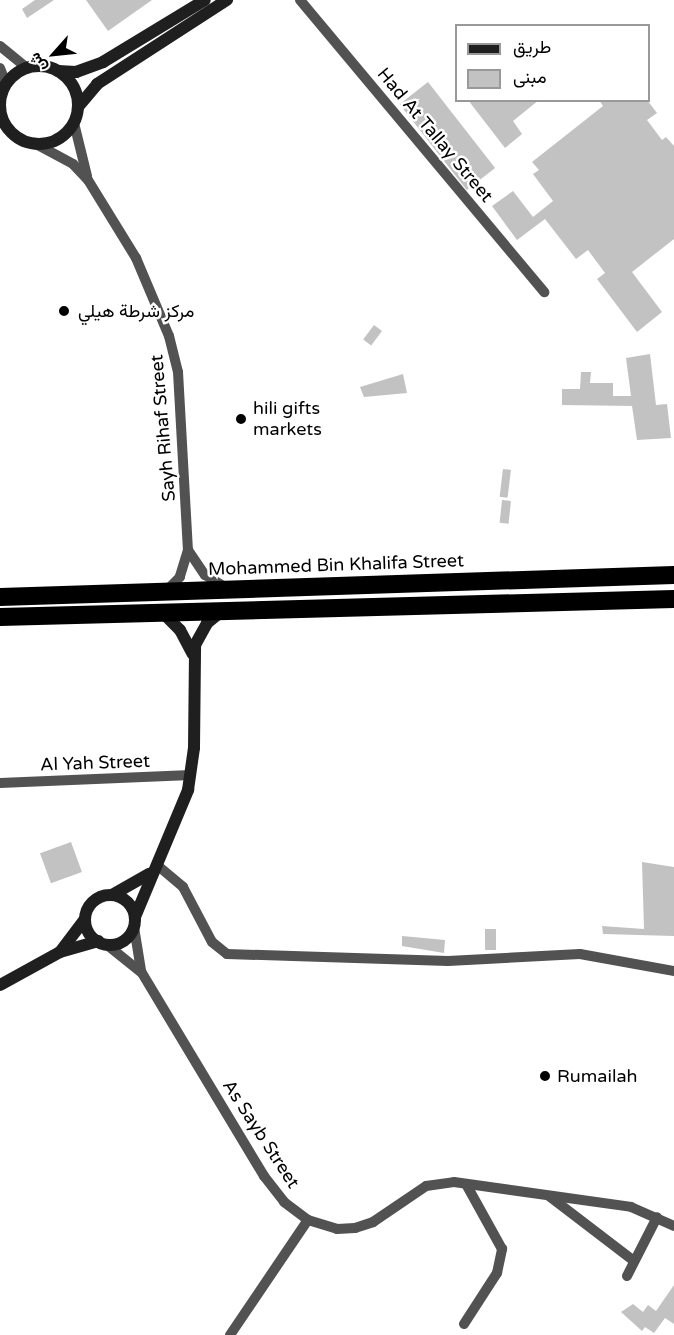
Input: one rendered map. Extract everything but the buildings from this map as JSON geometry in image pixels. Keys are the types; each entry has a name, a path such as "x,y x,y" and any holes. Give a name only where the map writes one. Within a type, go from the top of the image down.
{"highway":[{"name":"Mohammed Bin Khalifa Street","path":"0,597 674,575"},
{"path":"0,617 228,609 674,599"}],"street":[{"path":"184,0 184,13"},
{"path":"0,46 27,68 58,71 89,69 205,0"},
{"path":"0,68 3,88 0,106 5,130 36,144 51,142 74,123 78,107 103,79 227,0"},
{"name":"Had At Tallay Street","path":"300,0 544,292"},
{"path":"3,88 27,68"},
{"path":"58,71 73,87 78,107"},
{"name":"Sayh Rihaf Street","path":"74,123 88,180"},
{"name":"Sayh Rihaf Street","path":"36,144 73,164 88,180 136,258 173,348 188,550 180,578 166,591"},
{"name":"Sayh Rihaf Street","path":"188,550 205,575 232,589"},
{"path":"0,985 60,952 102,942 120,942 134,922 156,867 177,825 191,775 193,654 207,623 228,609"},
{"path":"161,612 180,630 193,654"},
{"name":"Al Yah Street","path":"0,783 191,775"},
{"path":"60,952 86,919 93,901 112,895 156,867"},
{"path":"156,867 183,887 212,942 228,954 448,961 580,954 674,971"},
{"path":"112,895 127,902 134,922"},
{"path":"86,919 102,942"},
{"name":"As Sayb Street","path":"134,922 142,974"},
{"name":"As Sayb Street","path":"102,942 142,974 264,1176 284,1202 308,1220 337,1229 355,1228 373,1222 426,1186 466,1184 631,1207 657,1216 674,1226"},
{"path":"464,1324 497,1273 502,1249 466,1184"},
{"path":"549,1196 634,1262"},
{"path":"627,1276 657,1216"},
{"path":"230,1335 308,1220"}],"place":[{"name":"مركز شرطة هيلي","path":"64,311"},
{"name":"hili gifts markets","path":"241,419"},
{"name":"Rumailah","path":"545,1076"}]}
